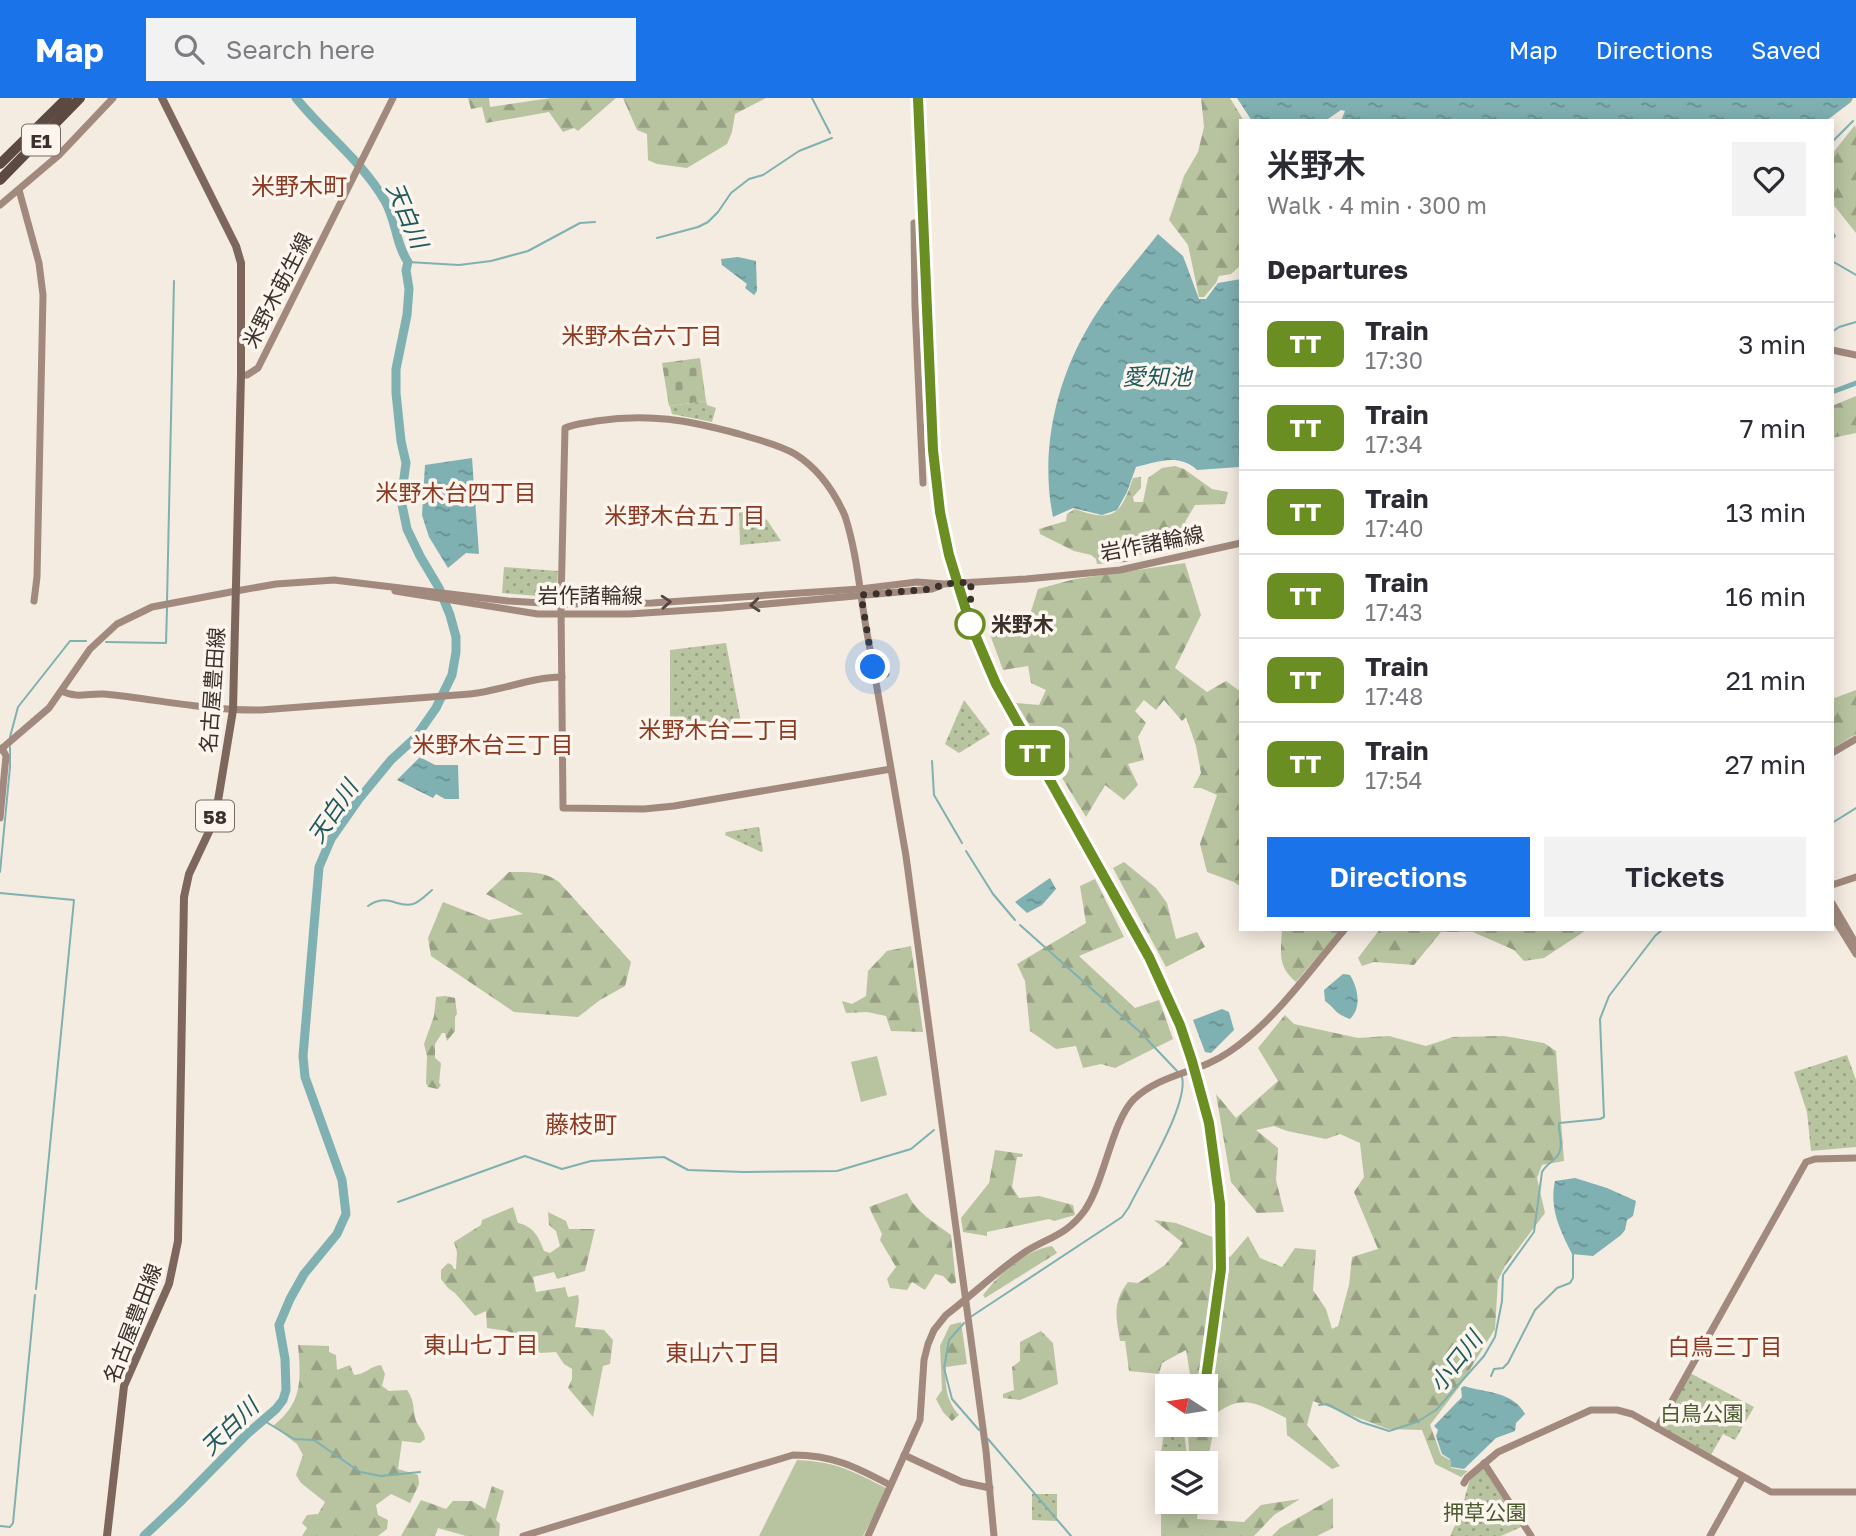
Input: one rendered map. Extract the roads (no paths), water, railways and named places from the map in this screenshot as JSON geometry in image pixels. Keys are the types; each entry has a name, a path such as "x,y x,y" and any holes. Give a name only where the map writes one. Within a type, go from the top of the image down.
{"highway":[{"name":"E1","path":"0,164 66,98"},
{"name":"E1","path":"0,180 80,98"}],"main road":[{"name":"名古屋豊田線","path":"107,1536 124,1386 169,1284 175,1262 178,1228 184,897 189,874 215,819 233,710 241,263 225,223 162,98"}],"street":[{"path":"0,205 78,137 113,98"},
{"name":"米野木莇生線","path":"241,375 258,368 393,98"},
{"path":"19,190 38,263 43,295 37,577 34,601"},
{"path":"914,223 923,482"},
{"path":"1834,350 1856,355"},
{"path":"891,769 674,806 644,809 564,808 561,604 565,428 634,417 665,418 696,422 774,444 795,454 818,474 832,490 845,516 861,592 906,856 990,1488 994,1536"},
{"name":"岩作諸輪線","path":"1,749 44,714 98,639 124,619 152,607 276,584 334,580 508,601 561,604 652,603 932,589 944,584 1120,570 1239,543"},
{"name":"岩作諸輪線","path":"236,591 333,584 384,589 531,613 664,612 861,592"},
{"path":"875,676 886,674"},
{"path":"62,691 73,696 101,694 233,710 450,696 494,691 540,679 562,677"},
{"path":"1834,752 1856,738"},
{"path":"0,818 6,756 1,749"},
{"path":"1834,884 1856,877"},
{"path":"1834,906 1856,944"},
{"path":"1834,918 1856,954"},
{"path":"868,1536 920,1420 924,1360 938,1323 1026,1252 1064,1233 1075,1223 1097,1191 1123,1116 1131,1103 1161,1081 1217,1059 1239,1044 1279,1006 1343,931"},
{"path":"1657,1427 1806,1162 1815,1159 1856,1158"},
{"path":"1464,1483 1498,1452 1591,1410 1627,1412 1774,1492 1856,1492"},
{"path":"523,1536 793,1455 823,1456 839,1460 890,1485"},
{"path":"904,1455 962,1482 990,1488"},
{"path":"1484,1463 1531,1536"},
{"path":"1710,1536 1743,1477"}],"water":[{"path":"1237,98 1853,98 1829,119 1342,119 1345,111 1341,110 1328,119 1251,119"},
{"name":"愛知池","path":"1158,234 1183,256 1199,299 1206,299 1218,283 1239,279 1239,467 1197,470 1183,462 1168,460 1136,467 1117,510 1102,515 1073,508 1053,517 1048,469 1053,420 1059,396 1076,350 1111,292"},
{"path":"738,257 756,261 757,291 754,295 745,288 747,284 722,265 721,259"},
{"path":"472,458 479,554 466,553 448,568 429,537 422,515 425,465"},
{"path":"420,757 435,765 458,765 459,799 445,799 436,794 433,798 397,780"},
{"path":"1050,878 1056,889 1042,905 1027,913 1015,902"},
{"path":"1343,974 1350,975 1357,991 1356,1009 1350,1019 1338,1013 1325,1001 1324,990"},
{"path":"1222,1009 1229,1012 1234,1030 1211,1053 1205,1052 1193,1020"},
{"path":"1575,1178 1636,1201 1633,1216 1627,1220 1625,1230 1593,1256 1572,1254 1555,1210 1555,1181"},
{"path":"1464,1386 1506,1397 1520,1406 1525,1414 1516,1423 1515,1431 1496,1438 1464,1469 1451,1467 1450,1459 1442,1454 1436,1436 1438,1430 1434,1426 1462,1397 1461,1388"}],"waterway":[{"name":"天白川","path":"144,1536 283,1400 286,1390 285,1359 279,1325 304,1274 337,1234 346,1214 342,1180 305,1077 303,1056 319,867 331,839 359,799 391,760 415,738 436,708 452,675 456,652 456,637 450,615 439,588 407,529 401,500 406,463 401,441 396,369 407,315 408,262 389,208 376,187 296,98"},
{"path":"812,98 830,133"},
{"path":"1834,140 1853,121"},
{"path":"657,238 708,222 731,193 749,179 763,175 799,151 832,138"},
{"path":"408,262 459,265 491,261 528,251 580,223 595,222"},
{"path":"1834,262 1856,275"},
{"path":"167,602 174,281"},
{"path":"1834,331 1856,322"},
{"path":"1834,391 1856,383"},
{"path":"106,642 166,643 167,608"},
{"path":"10,737 18,707 70,641 86,641"},
{"path":"0,872 10,747"},
{"path":"932,761 934,795 962,843"},
{"name":"小口川","path":"1834,822 1856,808"},
{"path":"966,851 993,894 1015,920"},
{"path":"368,906 381,900 413,904 432,890"},
{"path":"0,893 74,900 36,1289"},
{"path":"1020,925 1140,1032 1177,1071"},
{"name":"小口川","path":"1319,1405 1327,1404 1361,1422 1389,1431 1417,1422 1436,1410 1484,1356 1495,1337 1502,1301 1503,1275 1534,1232 1542,1172 1560,1149 1559,1123 1604,1117 1600,1019 1609,996 1661,931"},
{"path":"972,1316 1122,1217 1172,1123 1182,1089 1182,1077"},
{"path":"398,1202 525,1156 562,1169 591,1161 664,1157 688,1170 837,1171 911,1149 934,1130"},
{"path":"1491,1376 1494,1369 1503,1368 1508,1363 1535,1310 1557,1288 1570,1283 1573,1278 1573,1252"},
{"path":"0,1526 10,1527 13,1523 35,1295"},
{"path":"964,1323 949,1340 944,1368 952,1399 979,1430"},
{"path":"263,1420 294,1439 314,1440 360,1472 381,1476 420,1472"},
{"path":"988,1439 1071,1536"}],"railway":[{"path":"918,98 932,429 941,506 957,582 969,620 995,680 1135,932 1190,1054 1212,1135 1222,1253"}],"train":[{"name":"TT","path":"918,98 933,450 940,512 949,555 970,623 996,684 1149,957 1180,1025 1192,1061 1209,1123 1220,1204 1221,1269 1207,1374"}],"place":[{"name":"米野木","path":"970,624"}],"district":[{"name":"米野木町","path":"299,185"},
{"name":"米野木台六丁目","path":"642,335"},
{"name":"米野木台四丁目","path":"456,492"},
{"name":"米野木台五丁目","path":"685,515"},
{"name":"米野木台二丁目","path":"719,729"},
{"name":"米野木台三丁目","path":"493,744"},
{"name":"藤枝町","path":"581,1123"},
{"name":"東山七丁目","path":"481,1344"},
{"name":"白鳥三丁目","path":"1725,1346"},
{"name":"東山六丁目","path":"723,1352"}],"park label":[{"name":"白鳥公園","path":"1702,1413"},
{"name":"押草公園","path":"1485,1512"}]}
